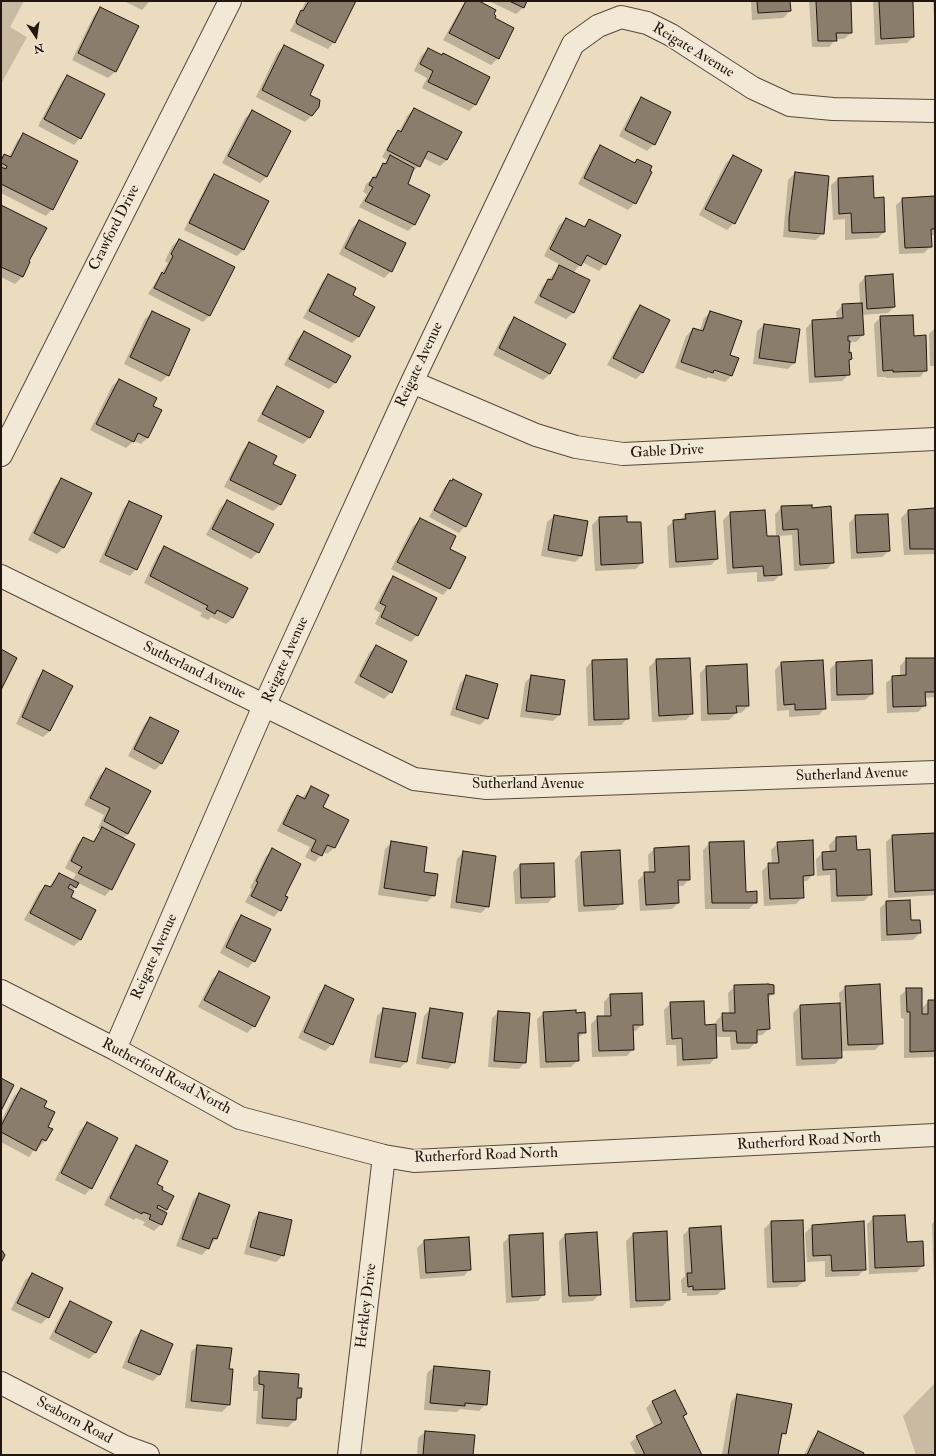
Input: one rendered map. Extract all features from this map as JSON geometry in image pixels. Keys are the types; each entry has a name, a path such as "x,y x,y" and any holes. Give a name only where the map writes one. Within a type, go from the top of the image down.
{"street":[{"name":"Crawford Drive","path":"1,455 230,1"},
{"name":"Reigate Avenue","path":"115,1049 264,706 412,382 573,44 598,26 621,17 647,23 671,35 753,88 790,105 833,109 935,111"},
{"name":"Gable Drive","path":"412,382 536,435 576,447 624,454 935,439"},
{"name":"Sutherland Avenue","path":"1,576 414,779 487,788 935,772"},
{"name":"Rutherford Road North","path":"1,991 115,1049 240,1118 384,1156 414,1161 935,1136"},
{"name":"Herkley Drive","path":"349,1455 384,1156"},
{"name":"Seaborn Road","path":"1,1383 123,1446 148,1455"}],"shaded area":[{"path":"1,1 24,1 10,27 27,37 1,84"},
{"path":"935,1383 935,1455 916,1455 903,1416"}],"building":[{"path":"309,1 356,1 335,43 297,24 296,21 301,10 303,11"},
{"path":"466,1 479,1 496,10 494,14 496,16 495,18 514,28 499,59 449,33"},
{"path":"509,1 527,1 524,8"},
{"path":"757,1 790,1 791,11 758,13"},
{"path":"816,1 851,1 852,33 836,33 837,41 818,41"},
{"path":"879,1 913,1 914,37 881,39"},
{"path":"100,7 139,26 116,72 78,53"},
{"path":"284,45 324,65 310,95 320,100 319,107 312,116 262,90"},
{"path":"428,48 442,55 443,53 490,77 476,105 428,82 433,71 420,64"},
{"path":"67,75 105,94 81,139 44,119"},
{"path":"641,97 671,112 655,145 625,130"},
{"path":"414,108 462,132 447,160 428,151 420,167 387,150 398,130 401,132"},
{"path":"252,110 291,131 267,177 228,156"},
{"path":"23,133 78,161 53,210 1,184 1,167 6,169 7,166 1,163 4,154 11,157"},
{"path":"600,145 635,163 637,159 652,166 650,171 652,172 636,204 584,178"},
{"path":"390,155 414,168 408,184 430,195 415,225 365,201 373,187 369,185 373,177 376,178 383,163 386,164"},
{"path":"733,155 762,170 735,224 705,209"},
{"path":"795,172 829,176 824,234 789,231 789,218"},
{"path":"214,174 269,201 244,250 189,223"},
{"path":"873,176 874,198 884,197 885,232 852,233 851,213 839,214 838,178"},
{"path":"935,196 935,229 931,229 932,247 905,248 902,198"},
{"path":"1,205 47,228 29,261 30,262 23,277 1,267"},
{"path":"566,218 585,227 589,219 621,235 606,265 587,255 581,266 550,249"},
{"path":"359,220 406,243 392,272 345,248"},
{"path":"179,239 235,267 210,316 154,288 162,272 164,274 173,256 171,254"},
{"path":"559,265 590,280 574,313 540,296 548,279 552,280"},
{"path":"328,274 356,288 353,295 375,307 359,337 309,311"},
{"path":"893,274 895,307 867,309 865,276"},
{"path":"862,303 864,335 848,336 848,341 850,341 849,353 851,352 852,359 849,360 850,375 815,377 812,320 843,318 842,304"},
{"path":"640,305 670,320 643,373 613,358"},
{"path":"152,311 190,329 169,376 130,357"},
{"path":"710,311 742,321 730,355 739,358 732,376 714,370 713,373 681,362 693,328 703,331"},
{"path":"913,315 914,336 926,335 927,371 883,371 880,316"},
{"path":"514,317 566,344 550,374 499,348"},
{"path":"764,324 800,329 795,363 759,358"},
{"path":"304,331 351,356 336,383 289,359"},
{"path":"119,379 157,398 153,406 162,410 148,438 138,433 134,442 96,424"},
{"path":"277,386 324,411 310,438 262,414"},
{"path":"249,442 277,456 273,464 296,475 281,505 230,480"},
{"path":"61,478 92,493 64,548 34,533"},
{"path":"453,479 482,494 466,527 434,510 450,480 452,481"},
{"path":"227,500 274,524 259,553 212,529"},
{"path":"129,501 162,516 137,570 105,555"},
{"path":"812,505 812,508 831,506 834,563 800,565 798,529 783,530 781,506"},
{"path":"935,508 935,549 910,549 908,510"},
{"path":"765,510 767,536 779,536 782,575 764,576 763,566 733,568 730,512"},
{"path":"715,511 718,559 676,562 673,520 686,519 685,514"},
{"path":"888,514 890,551 857,553 855,515"},
{"path":"554,515 588,521 582,556 548,550"},
{"path":"627,516 627,522 641,522 643,563 601,565 599,517"},
{"path":"420,518 456,536 450,549 466,557 450,589 397,562"},
{"path":"164,546 248,588 233,618 217,610 215,614 206,609 208,606 150,576"},
{"path":"393,576 437,598 418,636 381,617 386,606 380,603"},
{"path":"376,645 407,661 392,693 360,676"},
{"path":"1,649 17,658 1,690"},
{"path":"690,658 693,714 659,716 656,659"},
{"path":"906,658 935,658 935,692 925,692 926,706 893,707 892,676 906,675"},
{"path":"627,659 629,719 594,720 592,660"},
{"path":"823,660 826,709 795,710 795,704 784,705 781,662"},
{"path":"872,660 873,694 837,695 836,662"},
{"path":"747,664 749,706 736,706 737,713 708,714 706,666"},
{"path":"43,670 73,686 50,731 22,717"},
{"path":"466,675 498,684 488,719 456,709"},
{"path":"531,675 565,680 560,715 526,711"},
{"path":"150,717 179,731 162,764 134,749"},
{"path":"106,768 151,791 128,834 104,821 110,808 90,798"},
{"path":"311,786 329,795 323,807 349,820 335,848 327,845 322,856 311,851 316,840 283,824 297,795 305,799"},
{"path":"102,827 135,844 112,890 78,873 82,867 71,861 83,837 94,842"},
{"path":"935,833 935,890 895,892 892,835"},
{"path":"856,836 857,850 870,849 872,895 837,896 836,869 823,870 822,852 836,851 836,837"},
{"path":"813,840 814,875 803,876 804,898 770,899 768,863 779,863 777,842"},
{"path":"391,841 427,847 424,872 438,874 435,896 384,888"},
{"path":"744,841 746,892 757,891 757,903 712,903 709,842"},
{"path":"689,846 690,880 678,880 679,903 646,905 644,872 655,872 654,848"},
{"path":"272,848 301,864 285,896 288,897 281,911 251,896 258,882 256,881"},
{"path":"620,850 623,904 584,906 581,852"},
{"path":"463,851 496,856 489,907 456,902"},
{"path":"554,863 555,897 521,898 520,864"},
{"path":"59,873 79,883 76,888 70,884 68,888 74,891 71,897 96,910 81,940 30,913 45,885 51,887"},
{"path":"910,900 911,920 920,920 921,933 887,935 886,901"},
{"path":"241,915 271,929 255,962 226,947"},
{"path":"219,971 270,997 255,1027 204,1000"},
{"path":"880,984 883,1044 848,1045 845,986"},
{"path":"325,985 354,999 333,1045 304,1032"},
{"path":"734,985 774,985 774,994 768,994 770,1029 757,1030 757,1043 737,1043 736,1031 723,1031 722,1013 735,1013"},
{"path":"906,988 922,988 922,1014 928,1014 928,1000 935,1000 935,1051 910,1052 910,1012 907,1012"},
{"path":"642,993 643,1025 633,1025 634,1050 599,1051 597,1016 611,1016 610,994"},
{"path":"704,1001 705,1025 716,1024 717,1058 683,1060 682,1038 672,1039 670,1002"},
{"path":"840,1003 842,1058 802,1059 800,1005"},
{"path":"383,1008 416,1013 407,1062 375,1057"},
{"path":"430,1008 463,1013 455,1063 422,1058"},
{"path":"576,1010 576,1013 585,1012 586,1033 578,1033 579,1061 546,1062 543,1012"},
{"path":"498,1011 530,1013 526,1063 494,1061"},
{"path":"1,1078 14,1085 1,1111"},
{"path":"21,1088 47,1101 44,1107 55,1112 48,1127 53,1129 46,1141 42,1139 36,1151 1,1132 1,1126"},
{"path":"87,1122 118,1138 92,1189 61,1173"},
{"path":"136,1145 168,1161 157,1184 163,1187 162,1190 174,1196 167,1210 158,1205 157,1208 167,1213 162,1225 149,1219 151,1215 143,1212 142,1214 110,1198"},
{"path":"199,1193 230,1205 217,1239 213,1238 209,1249 182,1239"},
{"path":"259,1212 292,1220 284,1256 250,1247"},
{"path":"905,1215 907,1242 923,1241 924,1266 875,1268 873,1216"},
{"path":"803,1220 805,1281 773,1282 771,1221"},
{"path":"864,1221 866,1270 832,1271 831,1255 813,1256 812,1225"},
{"path":"721,1226 725,1289 693,1290 693,1286 688,1287 687,1273 692,1273 689,1228"},
{"path":"667,1231 670,1300 636,1301 633,1233"},
{"path":"597,1232 601,1295 569,1296 565,1234"},
{"path":"543,1233 545,1295 512,1297 509,1235"},
{"path":"469,1237 471,1270 426,1273 424,1240"},
{"path":"1,1249 5,1255 1,1263"},
{"path":"32,1273 63,1288 49,1318 17,1303"},
{"path":"70,1301 112,1322 96,1353 55,1332"},
{"path":"141,1330 173,1344 160,1375 128,1362"},
{"path":"197,1345 232,1348 229,1369 233,1369 230,1405 191,1401"},
{"path":"434,1366 490,1371 487,1405 465,1403 465,1406 430,1403"},
{"path":"259,1371 299,1374 298,1388 302,1388 301,1398 297,1398 296,1420 262,1418 264,1385 259,1384"},
{"path":"675,1390 687,1414 683,1416 702,1455 645,1455 636,1436 662,1423 652,1401"},
{"path":"737,1394 792,1404 786,1434 782,1433 778,1455 728,1455"},
{"path":"425,1431 475,1435 473,1455 423,1455"},
{"path":"818,1431 864,1453 863,1455 807,1455"}]}
